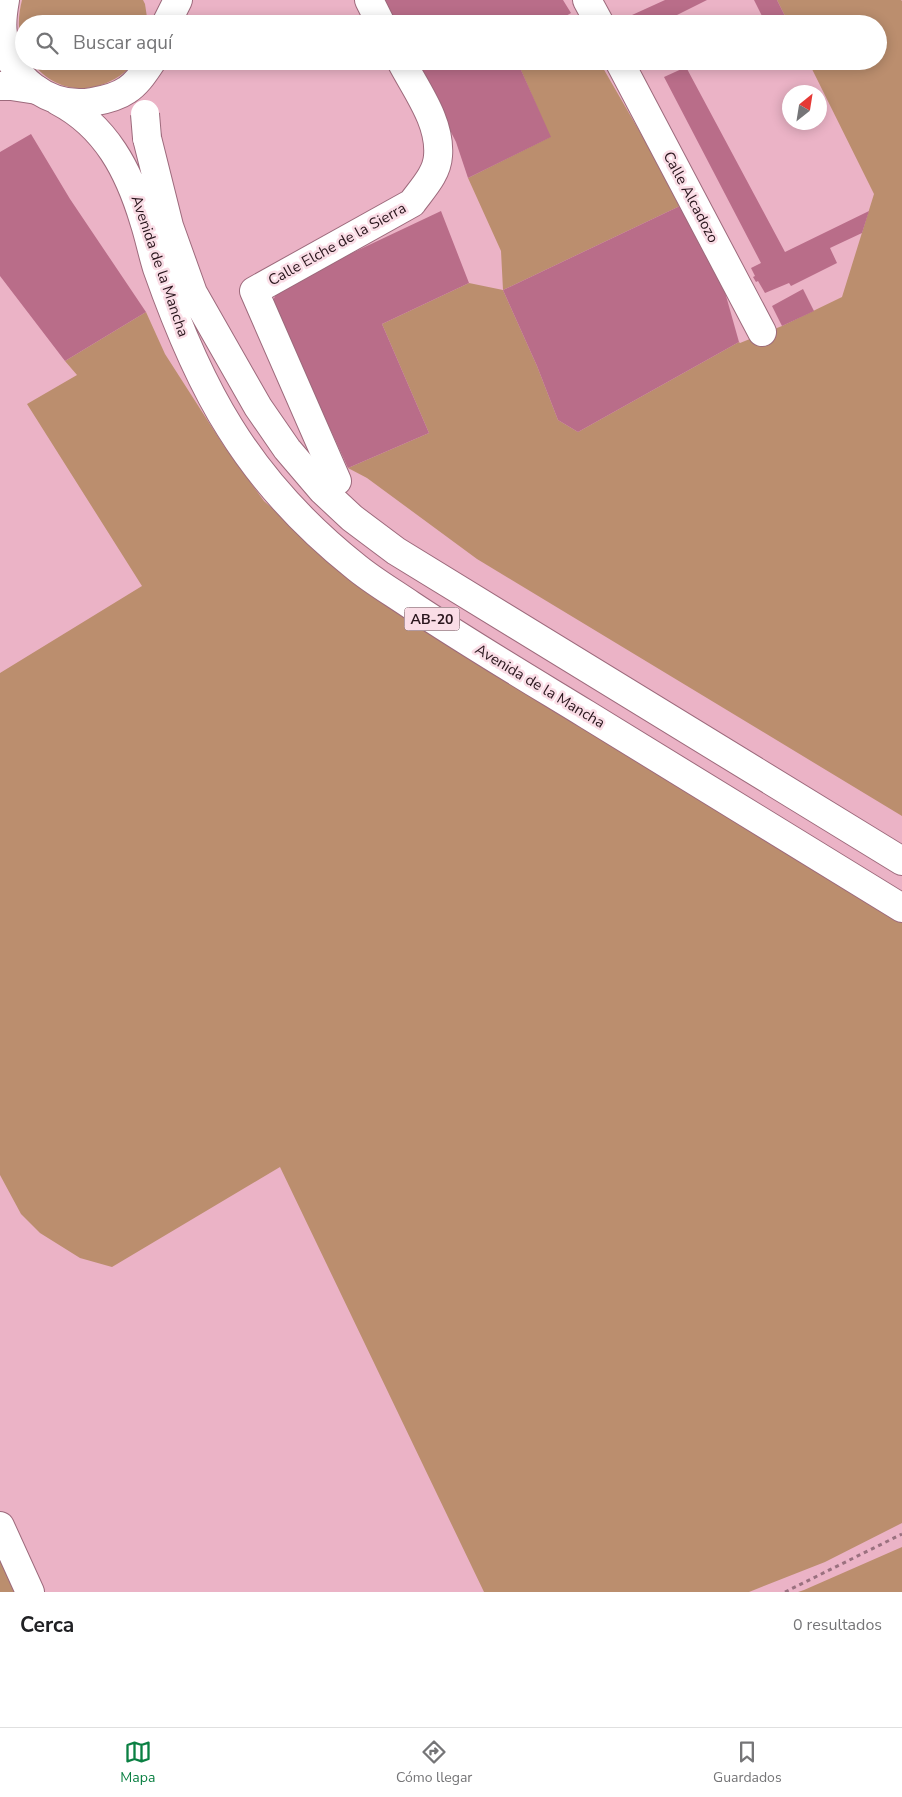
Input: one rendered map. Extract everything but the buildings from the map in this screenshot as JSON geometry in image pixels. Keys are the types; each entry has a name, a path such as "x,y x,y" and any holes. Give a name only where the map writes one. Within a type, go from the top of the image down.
{"main road":[{"path":"5,0 2,19 3,35 8,53 5,72 26,82 48,96 78,104 108,100 128,90 146,70"},
{"path":"158,0 161,15"},
{"path":"170,15 174,4 178,0"},
{"path":"369,0 376,15"},
{"path":"587,0 595,15"},
{"name":"Avenida de la Mancha","path":"147,70 146,126 169,226 193,293 258,406 287,449 322,490 352,518 396,551 902,861"},
{"name":"Calle Elche de la Sierra","path":"337,481 254,291 412,203 430,179 438,157 435,126 406,70"},
{"name":"Calle Alcadozo","path":"624,70 762,332"},
{"name":"Avenida de la Mancha","path":"48,96 77,111 100,132 114,150 129,178 156,264 196,366 230,427 254,462 292,508 320,536 358,569 453,633 902,908"},
{"path":"0,1526 30,1592"}],"path":[{"path":"785,1592 902,1534"}],"shaded area":[{"path":"22,0 143,0 147,15 20,15"},
{"path":"777,0 901,0 902,816 477,559 367,478 348,468 429,433 382,324 469,283 503,290 537,366 558,420 578,432 739,342 782,326 842,297 874,194 827,99 827,85 820,85 812,70 887,70 887,15 784,15"},
{"path":"38,70 127,70 100,86 89,88 67,87 42,74"},
{"path":"521,70 604,70 682,205 503,290 501,251 468,178 550,137"},
{"path":"146,312 165,354 224,446 264,501 349,577 902,922 902,1523 825,1562 749,1592 484,1592 280,1167 112,1267 80,1258 40,1233 21,1214 0,1175 0,673 142,586 27,404 77,375 65,361"},
{"path":"902,1547 902,1592 798,1592 804,1590"},
{"path":"0,1550 17,1592 0,1592"}]}
